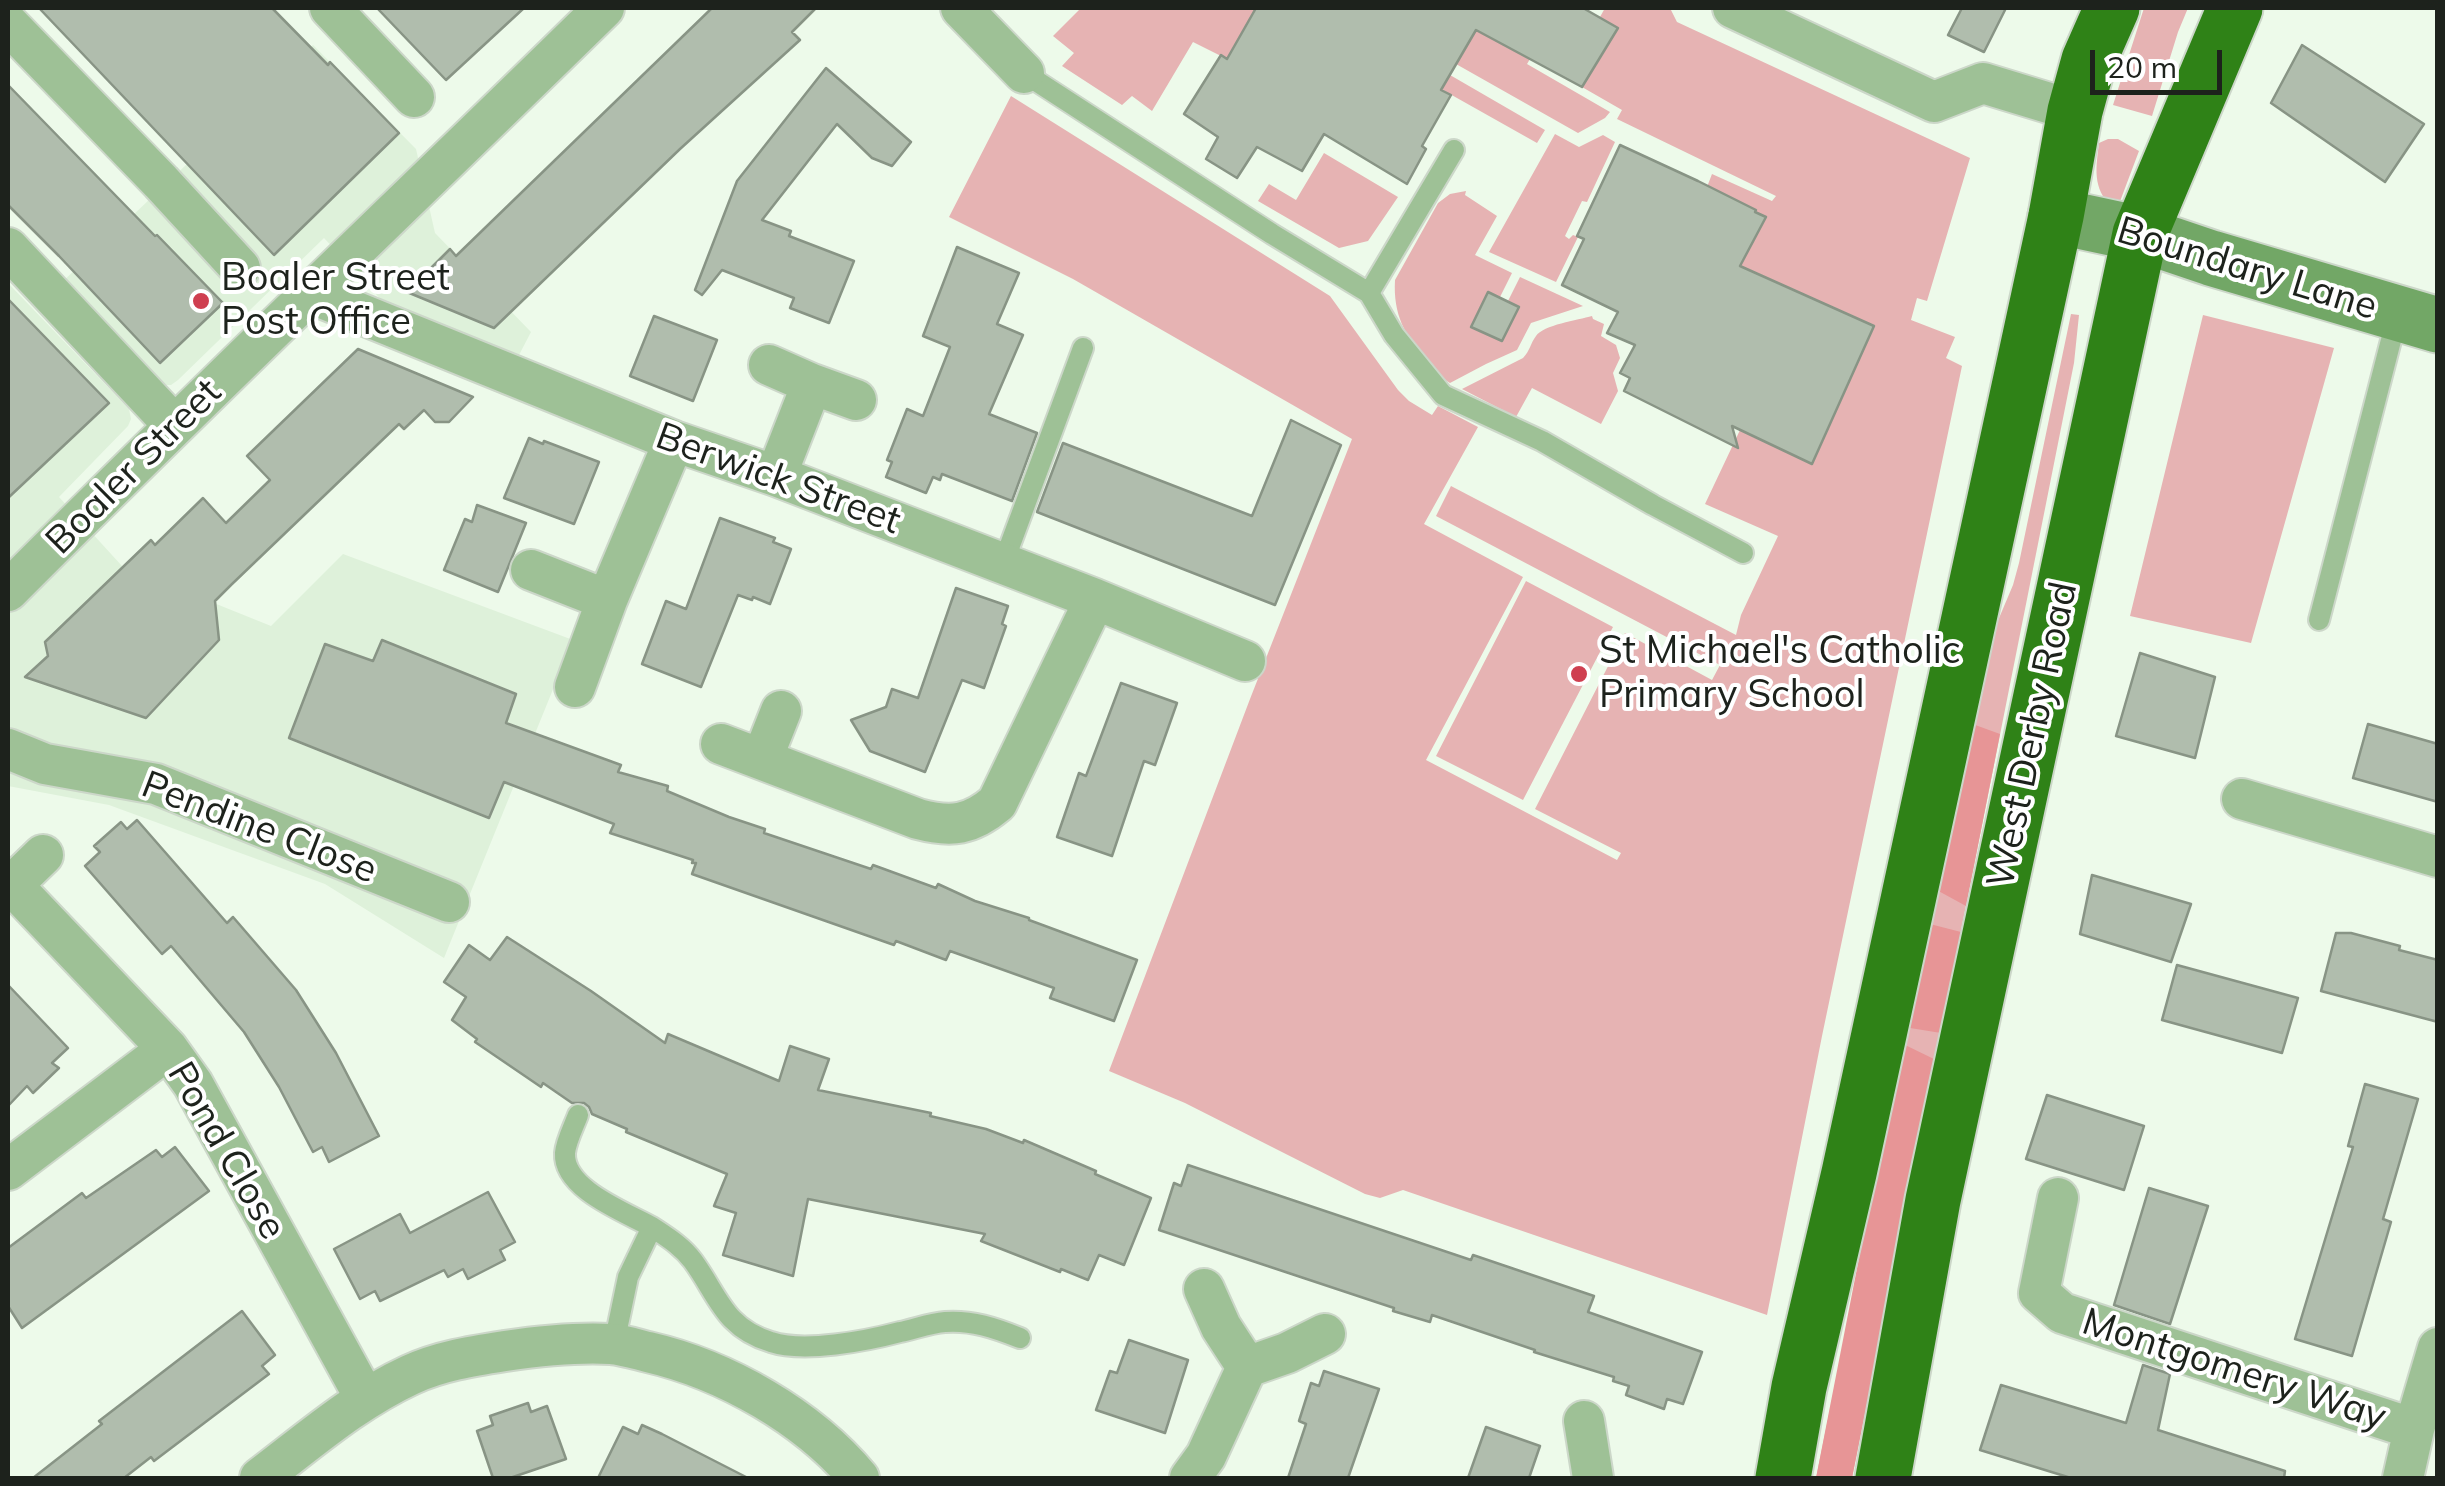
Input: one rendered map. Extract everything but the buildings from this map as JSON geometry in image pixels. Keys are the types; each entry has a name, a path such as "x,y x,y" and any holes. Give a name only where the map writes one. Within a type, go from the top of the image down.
{"highway":[{"path":"1783,1478 1799,1386 1850,1174 2076,111 2089,60 2112,8"},
{"name":"West Derby Road","path":"1883,1478 1933,1200 2140,234 2235,8"}],"street":[{"path":"330,8 414,97"},
{"name":"Boaler Street","path":"8,592 174,425 604,8"},
{"path":"962,8 1024,74"},
{"path":"1733,8 1934,102 1984,82 2076,111"},
{"path":"8,24 240,268"},
{"name":"Boundary Lane","path":"2056,216 2140,234 2418,320"},
{"path":"8,248 174,425"},
{"name":"Berwick Street","path":"312,294 674,441 776,476 1095,599 1245,662"},
{"path":"768,365 856,400"},
{"path":"776,476 812,384"},
{"path":"575,687 674,441"},
{"path":"532,570 607,600"},
{"path":"721,744 937,824 959,824 979,818 997,802 1095,599"},
{"path":"762,759 781,711"},
{"name":"Pendine Close","path":"8,748 45,764 156,784 449,902"},
{"path":"2242,799 2438,857"},
{"name":"Pond Close","path":"44,855 10,887 168,1049 193,1084 365,1398"},
{"path":"8,1170 168,1049"},
{"name":"Montgomery Way","path":"2058,1198 2039,1293 2062,1314 2414,1429"},
{"path":"1204,1288 1220,1328 1247,1368"},
{"path":"1190,1478 1206,1456 1247,1368 1325,1334"},
{"path":"260,1478 365,1398 414,1373 460,1358 538,1346 614,1344 679,1359 735,1383 809,1429 841,1456 859,1478"},
{"path":"2403,1478 2438,1348"},
{"path":"1584,1421 1593,1478"}],"lane":[{"path":"1024,74 1369,294 1394,335 1443,395 1542,442 1743,552"},
{"path":"1369,294 1454,150"},
{"path":"2320,620 2418,320"},
{"path":"1004,564 1084,348"},
{"path":"578,1115 566,1153 568,1169 580,1186 675,1242 694,1262 722,1309 741,1327 770,1342 806,1348 942,1322 970,1322 1020,1338"},
{"path":"614,1344 628,1276 652,1227"}],"shaded area":[{"path":"1081,8 1256,8 1227,59 1193,42 1152,111 1132,96 1122,105 1062,66 1074,53 1053,36"},
{"path":"1489,8 1497,8 1545,34 1527,64 1610,112 1605,118 1578,133 1456,64"},
{"name":"St Michael's Catholic Primary School","path":"1605,8 1670,8 1677,22 1970,158 1927,301 1917,298 1911,320 1955,337 1946,358 1962,366 1767,1315 1403,1190 1380,1198 1365,1194 1185,1103 1109,1071 1352,439 1073,279 949,217 1011,96 1330,296 1409,401 1432,415 1438,406 1478,427 1424,524 1523,577 1426,760 1617,860 1621,853 1535,809 1625,633 1712,680 1720,665 1436,516 1451,486 1736,635 1741,615 1778,536 1705,504 1740,430 1874,326 1764,277 1678,293 1755,210 1707,187 1712,174 1772,201 1776,196 1617,119 1622,110 1582,87 1618,28 1600,17"},
{"path":"2144,8 2188,8 2152,116 2113,105"},
{"path":"313,45 416,149 435,233 531,332 519,355 386,305 324,238 171,385 153,379 60,284"},
{"path":"1450,75 1545,130 1537,143 1441,89"},
{"path":"1555,134 1579,147 1603,135 1615,142 1587,202 1582,201 1565,236 1578,237 1556,282 1489,252"},
{"path":"2118,139 2139,151 2116,212 2097,181 2099,143"},
{"path":"1324,153 1398,197 1368,241 1339,248 1258,201 1269,184 1296,200"},
{"path":"1466,191 1465,195 1497,216 1475,255 1512,273 1500,297 1488,292 1472,327 1502,341 1519,307 1508,301 1520,277 1583,306 1531,323 1517,350 1450,383 1426,361 1406,333 1398,314 1395,280 1438,203 1450,194"},
{"path":"8,283 129,409 128,426 59,497 122,566 271,626 343,554 573,640 444,958 325,884 109,805 8,786"},
{"path":"2071,314 2079,315 2074,363 1852,1478 1816,1478 1983,656 2019,563"},
{"path":"2203,315 2334,348 2251,643 2130,616"},
{"path":"1592,316 1604,324 1601,336 1616,345 1620,358 1613,373 1618,391 1601,424 1532,388 1516,417 1462,389 1523,358 1540,332"},
{"path":"1526,581 1613,627 1523,800 1436,756"},
{"path":"1967,722 2000,734 1966,906 1933,888"},
{"path":"1926,923 1961,932 1941,1033 1904,1027"},
{"path":"1901,1043 1936,1060 1852,1478 1816,1478"}],"place":[{"name":"Boaler Street Post Office","path":"201,301"},
{"name":"St Michael's Catholic Primary School","path":"1579,674"}]}
